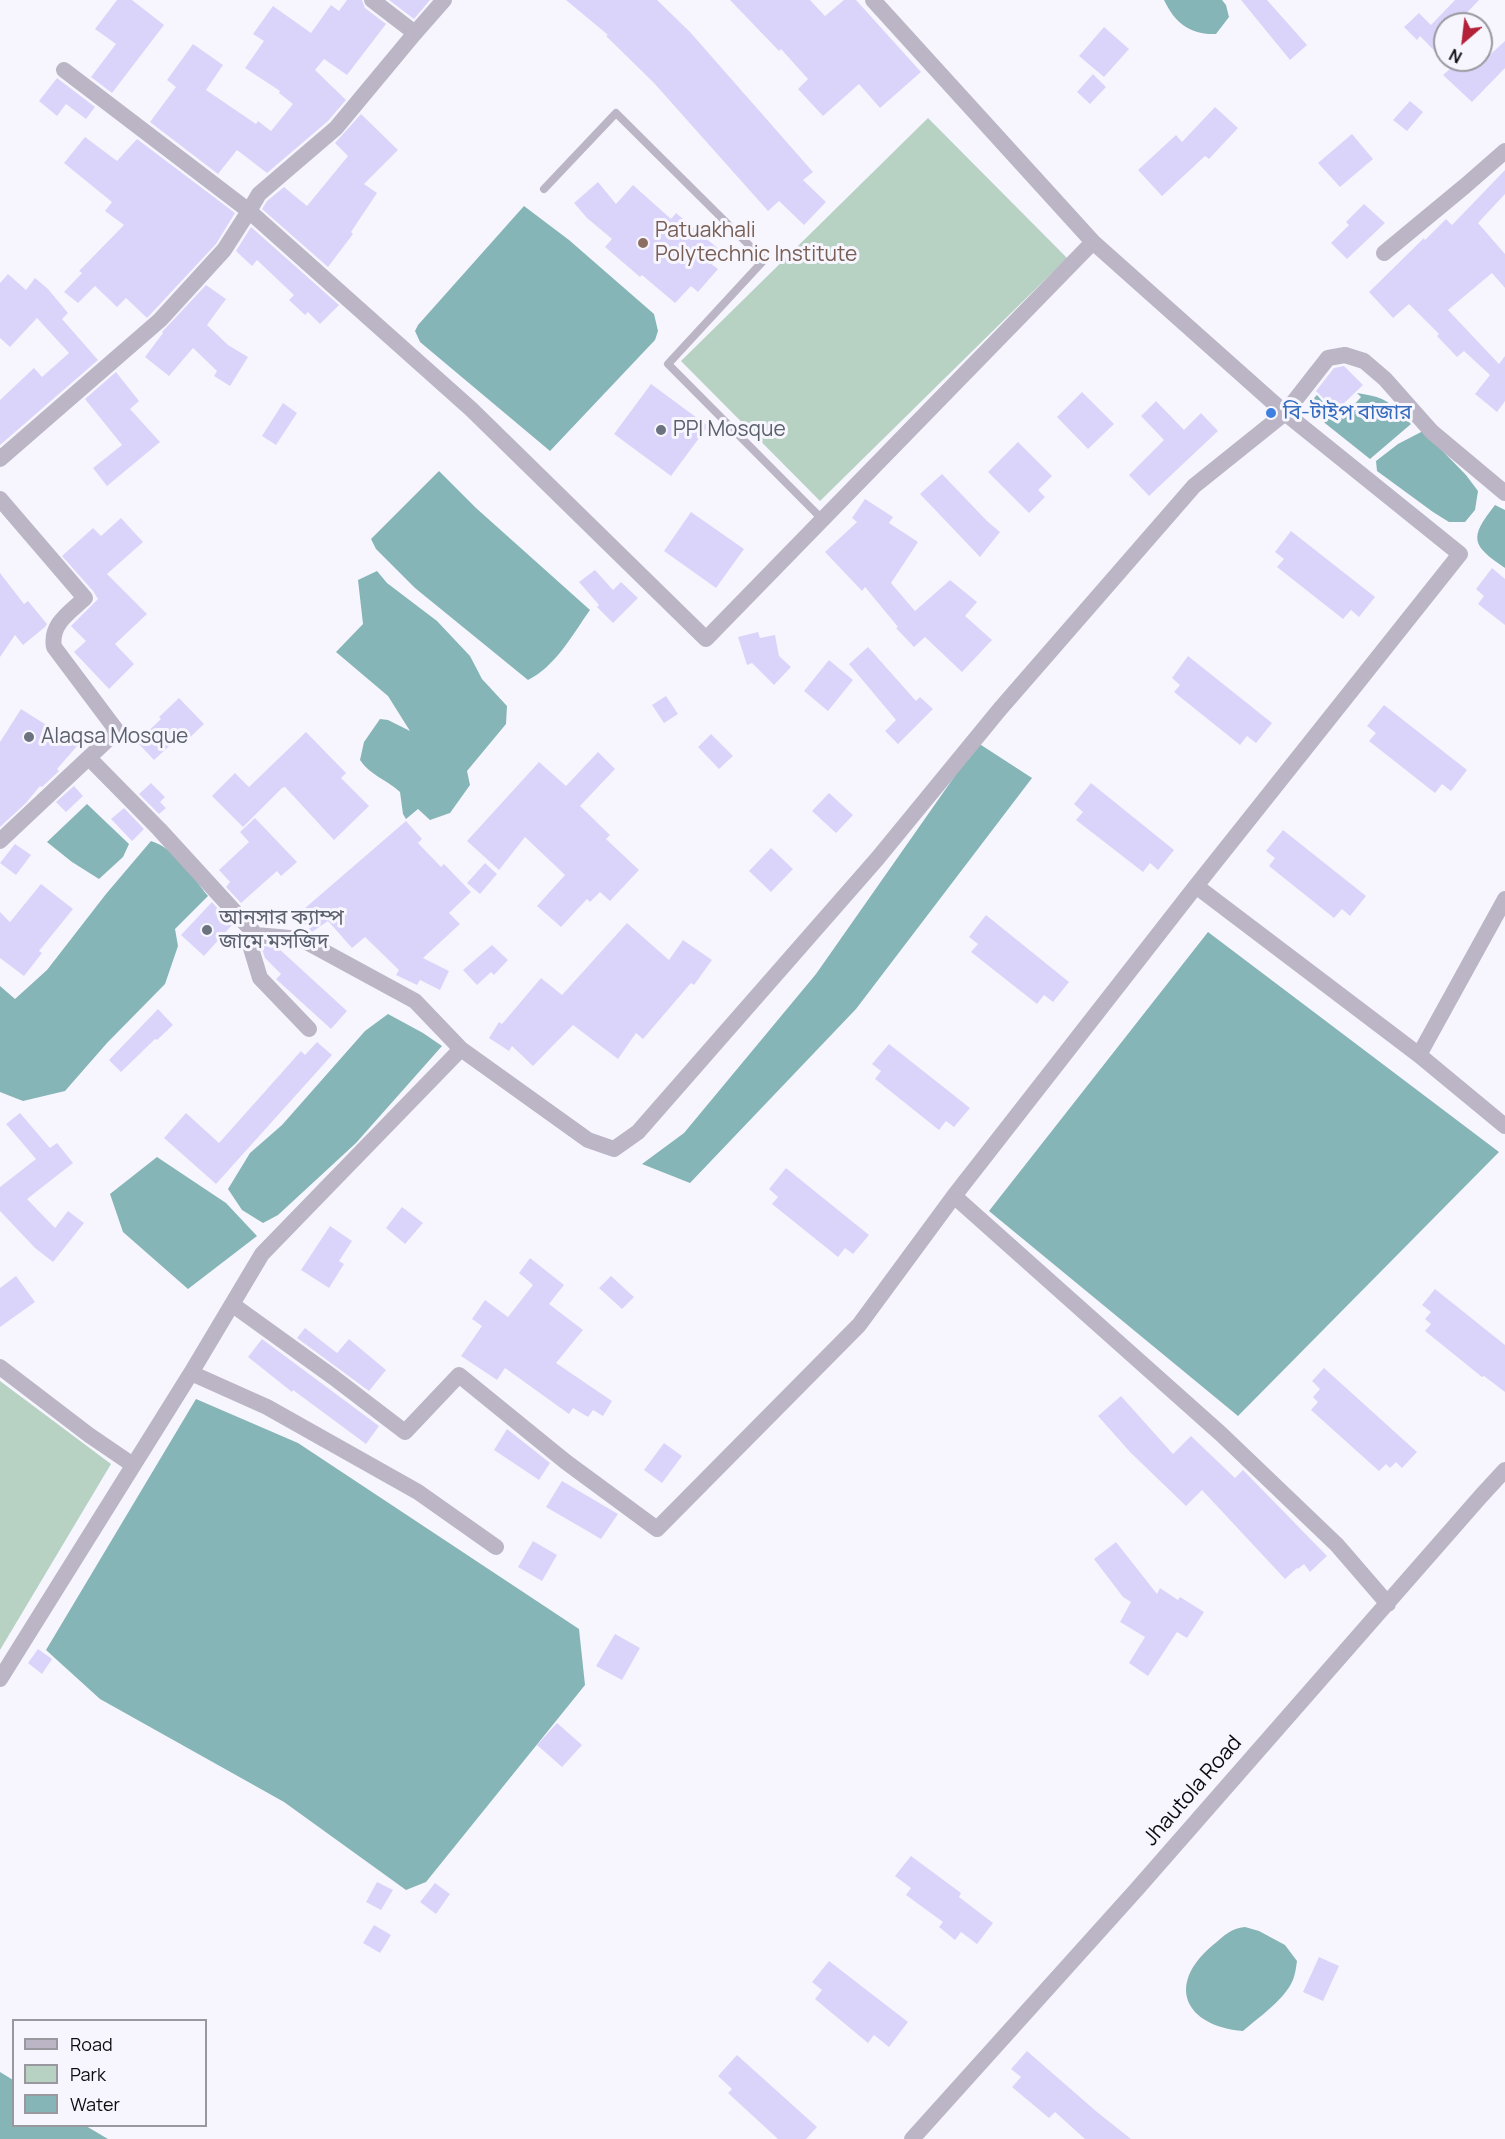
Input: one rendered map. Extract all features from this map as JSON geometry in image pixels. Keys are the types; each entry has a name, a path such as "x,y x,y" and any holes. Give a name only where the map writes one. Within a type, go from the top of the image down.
{"street":[{"path":"372,0 415,33"},
{"path":"0,459 160,320 224,250 259,194 336,128 444,0"},
{"path":"233,1305 405,1432 459,1375 566,1462 657,1529 859,1325 954,1196 1196,886 1460,554 1285,413 1093,242 873,0"},
{"path":"64,70 249,211 471,409 706,639 1093,242"},
{"path":"1383,253 1466,186 1505,151"},
{"path":"89,758 159,829 256,934 301,939 415,1001 461,1048 588,1140 614,1149 638,1132 863,876 1000,709 1194,486 1285,413 1328,358 1345,355 1364,361 1386,379 1432,432 1505,493"},
{"path":"0,499 84,598 56,626 52,636 54,647 117,731 1,839"},
{"path":"1196,886 1419,1055 1505,1126"},
{"path":"1419,1055 1505,899"},
{"path":"256,934 250,945 260,978 309,1029"},
{"path":"0,1679 233,1305 262,1254 461,1048"},
{"path":"954,1196 1246,1458 1337,1545 1388,1604"},
{"path":"0,1367 89,1435 133,1465"},
{"path":"191,1373 267,1407 418,1492 496,1547"},
{"name":"Jhautola Road","path":"912,2139 1137,1889 1505,1470"}],"lane":[{"path":"544,189 616,113 765,261 683,345 668,364 823,520"}],"green space":[{"path":"928,118 1067,258 820,501 681,361"},
{"path":"0,1381 111,1464 0,1650"}],"water":[{"path":"1164,0 1222,0 1229,17 1216,34 1198,32 1178,21"},
{"path":"524,206 569,240 654,314 658,331 655,340 550,451 420,342 415,331"},
{"path":"1357,393 1383,399 1411,424 1370,459 1326,424 1307,405 1317,395 1334,415 1338,416 1350,404 1353,406 1361,397"},
{"path":"1423,431 1466,475 1478,491 1475,510 1465,522 1449,522 1377,471 1376,461 1398,444"},
{"path":"439,471 476,508 590,610 555,658 547,667 528,680 415,588 376,549 371,539"},
{"path":"1495,505 1505,510 1505,568 1485,553 1478,540 1481,526"},
{"path":"377,571 387,583 437,621 470,656 482,679 507,706 506,724 467,771 470,785 450,813 430,820 418,809 406,819 403,814 400,792 369,770 360,760 364,742 380,719 388,720 410,731 388,696 336,652 363,624 358,580"},
{"path":"978,743 1032,778 856,1009 690,1183 642,1164 684,1133 816,974"},
{"path":"87,804 129,844 123,857 99,879 72,862 47,842"},
{"path":"151,841 176,857 208,896 175,929 178,946 165,984 107,1043 65,1091 23,1101 0,1092 0,986 15,999 47,970"},
{"path":"1208,932 1499,1152 1238,1416 989,1211"},
{"path":"388,1014 442,1046 356,1143 278,1215 263,1223 242,1210 228,1189 250,1153 282,1125 365,1031"},
{"path":"157,1157 226,1203 257,1236 188,1289 123,1232 110,1194"},
{"path":"196,1399 298,1443 579,1629 585,1685 426,1882 406,1890 284,1802 100,1699 46,1650"},
{"path":"1245,1927 1259,1931 1285,1945 1297,1961 1291,1984 1282,1997 1243,2031 1223,2028 1207,2021 1195,2012 1188,2001 1186,1988 1189,1975 1198,1960 1228,1933"},
{"path":"0,2072 12,2079 12,2127 88,2127 108,2139 0,2139"}],"building":[{"path":"117,0 132,0 164,25 112,93 91,77 116,44 95,29"},
{"path":"347,0 362,0 365,8 386,24 347,75 324,59 315,70 346,100 328,121 267,173 237,150 218,174 150,122 176,87 167,80 193,44 223,65 206,90 256,124 258,121 271,131 293,104 279,93 280,91 245,68 264,41 253,34 273,6 311,33 331,5 339,11"},
{"path":"389,0 430,0 414,19"},
{"path":"566,0 657,0 690,32 813,172 803,180 826,202 804,225 779,201 768,211 654,83 606,36 608,35"},
{"path":"730,0 810,0 825,16 844,0 856,0 921,72 880,108 859,84 823,116 798,89 808,79 781,49 779,51"},
{"path":"1241,0 1267,0 1307,45 1290,60"},
{"path":"1455,0 1479,0 1468,12 1443,12"},
{"path":"1419,13 1431,25 1433,23 1433,49 1420,36 1417,40 1404,27"},
{"path":"1104,27 1129,49 1104,77 1079,56"},
{"path":"1505,41 1505,68 1472,102 1443,75 1446,72 1493,72 1493,52"},
{"path":"1093,74 1106,87 1090,104 1077,92"},
{"path":"57,78 95,107 86,119 66,104 57,116 39,101"},
{"path":"1410,101 1423,112 1407,131 1393,120"},
{"path":"1215,107 1238,128 1209,159 1205,156 1162,196 1138,170 1176,135 1182,142"},
{"path":"361,114 398,150 364,184 377,193 351,232 353,234 328,267 262,209 267,201 284,187 307,206 348,156 335,143"},
{"path":"1352,134 1373,159 1340,187 1318,163"},
{"path":"85,137 117,161 137,139 235,213 216,244 147,318 126,298 117,307 95,286 78,303 64,292 82,273 79,271 124,225 105,211 112,202 64,163"},
{"path":"1505,170 1505,194 1478,223 1505,254 1505,288 1492,273 1448,310 1499,364 1505,356 1505,401 1497,412 1475,394 1490,375 1464,351 1457,357 1437,336 1439,334 1409,304 1393,318 1369,292 1446,219 1452,225"},
{"name":"Patuakhali Polytechnic Institute","path":"598,182 616,204 633,185 671,219 676,213 721,251 710,263 718,269 698,292 691,286 675,303 605,247 612,239 587,218 574,203"},
{"path":"1364,204 1385,223 1347,259 1331,243 1349,225 1346,222"},
{"path":"251,227 339,305 320,324 308,312 305,315 289,300 294,295 257,260 252,266 236,251"},
{"path":"8,274 26,290 35,278 48,289 68,313 62,319 98,360 0,445 0,400 34,368 42,377 69,353 37,318 10,347 0,338 0,283"},
{"path":"206,285 226,299 207,325 228,345 248,357 230,386 214,376 217,371 193,348 169,376 145,357 162,332"},
{"path":"1344,366 1363,385 1336,411 1316,391 1334,368"},
{"path":"116,372 139,401 130,409 160,442 107,486 93,468 122,445 85,399"},
{"name":"PPI Mosque","path":"651,384 708,426 671,476 614,434"},
{"path":"1082,392 1114,424 1088,449 1057,417"},
{"path":"1156,401 1184,430 1201,413 1218,431 1149,496 1129,475 1164,440 1141,416"},
{"path":"283,403 297,413 276,445 262,436"},
{"path":"1018,442 1052,476 1038,490 1045,497 1029,513 988,472"},
{"path":"942,474 1000,532 980,557 920,494"},
{"path":"865,499 893,517 889,523 918,542 891,583 915,611 950,580 977,602 965,616 992,640 962,672 925,637 914,647 896,628 898,627 865,587 862,591 825,552 857,522 852,518"},
{"path":"691,512 744,549 716,588 664,551"},
{"path":"121,518 143,542 107,574 147,614 115,644 134,664 109,689 74,652 86,641 71,626 98,599 62,556 93,528 101,536"},
{"path":"1291,531 1375,597 1359,617 1351,610 1343,619 1277,567 1284,559 1275,552"},
{"path":"1492,568 1505,579 1505,625 1478,604 1484,596 1476,589"},
{"path":"595,570 613,590 621,582 638,598 613,623 597,607 599,605 579,582"},
{"path":"0,573 24,604 28,601 47,624 23,645 15,635 0,657"},
{"path":"758,632 760,638 775,635 779,656 791,667 774,685 752,663 747,665 738,637"},
{"path":"868,647 916,701 920,697 933,709 898,744 885,731 896,720 849,664"},
{"path":"1188,656 1272,723 1256,743 1247,736 1240,745 1174,692 1180,685 1172,678"},
{"path":"829,660 853,680 828,711 804,691"},
{"path":"666,696 678,714 664,723 652,705"},
{"path":"179,698 204,724 184,743 179,737 154,760 137,742"},
{"path":"1384,705 1467,770 1451,791 1442,784 1435,793 1369,741 1376,733 1367,726"},
{"path":"21,709 78,745 57,769 59,771 42,787 40,786 26,803 0,827 0,742"},
{"path":"306,732 346,773 341,778 369,806 334,840 285,787 243,827 212,796 235,773 249,787"},
{"path":"711,734 733,756 719,769 698,747"},
{"path":"598,752 615,769 580,806 610,835 606,839 639,870 610,901 600,892 590,902 587,899 561,927 537,906 565,875 525,837 499,870 467,841 539,762 566,786"},
{"path":"151,783 165,797 160,802 166,808 159,814 139,794"},
{"path":"1091,783 1174,850 1158,870 1150,863 1143,872 1076,820 1083,812 1074,804"},
{"path":"74,786 83,796 66,812 56,802"},
{"path":"829,793 853,815 836,833 812,811"},
{"path":"124,808 144,829 132,841 111,819"},
{"path":"255,818 297,862 281,876 277,871 241,903 226,887 230,882 219,870 249,842 240,832"},
{"path":"406,821 422,839 418,843 441,867 444,864 471,892 449,913 460,924 423,958 449,971 440,990 420,980 417,985 396,975 399,970 365,937 352,948 328,921 312,932 297,915"},
{"path":"1283,830 1366,896 1350,916 1342,909 1334,918 1269,866 1275,858 1266,851"},
{"path":"15,844 31,855 16,875 0,863"},
{"path":"771,848 793,869 771,892 749,871"},
{"path":"485,863 497,874 480,894 467,883"},
{"path":"41,884 73,909 39,951 42,953 24,976 0,958 0,912 10,922"},
{"name":"আনসার ক্যাম্প জামে মসজিদ","path":"212,902 232,925 204,956 181,935"},
{"path":"986,915 1069,982 1053,1002 1044,995 1037,1004 971,952 978,944 969,937"},
{"path":"627,923 669,960 683,940 712,960 694,985 691,983 643,1039 636,1033 618,1059 573,1025 533,1066 512,1046 509,1051 489,1038 499,1022 502,1024 541,978 562,995"},
{"path":"492,945 508,960 494,975 491,972 477,985 463,970"},
{"path":"261,946 277,947 347,1011 331,1029 276,979 281,974 265,958"},
{"path":"158,1009 173,1025 121,1072 109,1060"},
{"path":"317,1042 332,1055 216,1184 164,1138 186,1113 219,1143 301,1051 305,1055"},
{"path":"889,1044 970,1108 954,1127 946,1121 939,1130 875,1079 881,1071 872,1064"},
{"path":"20,1113 50,1148 57,1143 73,1163 27,1199 55,1228 68,1211 84,1223 53,1262 35,1248 0,1211 0,1187 36,1159 6,1124"},
{"path":"786,1168 869,1235 853,1254 845,1248 838,1257 772,1204 778,1197 769,1189"},
{"path":"402,1207 423,1223 405,1244 386,1228"},
{"path":"330,1226 352,1241 339,1261 344,1264 329,1288 301,1270"},
{"path":"530,1258 564,1285 549,1304 583,1330 556,1363 612,1401 603,1416 593,1410 588,1417 573,1408 569,1414 505,1368 497,1380 461,1356 482,1326 472,1319 485,1300 508,1317 533,1285 519,1273"},
{"path":"16,1276 35,1302 0,1327 0,1288"},
{"path":"611,1276 634,1297 622,1309 599,1288"},
{"path":"1435,1289 1505,1345 1505,1392 1484,1376 1482,1377 1425,1331 1431,1324 1425,1319 1431,1312 1422,1305"},
{"path":"305,1328 337,1353 349,1339 386,1370 369,1391 297,1338"},
{"path":"262,1339 379,1426 366,1444 293,1390 292,1392 248,1357"},
{"path":"1324,1368 1417,1452 1402,1468 1396,1462 1390,1468 1386,1464 1379,1471 1311,1410 1318,1402 1313,1397 1320,1389 1312,1381"},
{"path":"1121,1396 1173,1454 1191,1436 1235,1478 1243,1470 1327,1556 1310,1572 1304,1564 1285,1579 1202,1490 1186,1506 1130,1452 1098,1416"},
{"path":"507,1429 550,1463 539,1480 494,1450"},
{"path":"664,1443 682,1456 662,1483 644,1470"},
{"path":"562,1481 618,1514 601,1539 546,1507"},
{"path":"533,1541 557,1555 542,1581 518,1567"},
{"path":"1116,1542 1157,1594 1160,1588 1178,1600 1180,1597 1204,1612 1187,1638 1177,1632 1148,1676 1129,1663 1145,1637 1120,1622 1131,1602 1123,1597 1094,1559"},
{"path":"615,1634 640,1648 622,1680 596,1666"},
{"path":"38,1649 52,1659 42,1674 28,1663"},
{"path":"557,1723 582,1745 562,1767 537,1745"},
{"path":"911,1856 961,1893 959,1897 993,1923 977,1944 961,1932 955,1940 939,1927 943,1922 906,1895 911,1888 895,1876"},
{"path":"377,1882 393,1890 381,1910 366,1902"},
{"path":"435,1883 450,1894 436,1914 420,1902"},
{"path":"374,1925 391,1935 380,1953 363,1943"},
{"path":"1319,1957 1339,1966 1323,2001 1303,1992"},
{"path":"829,1961 908,2022 889,2047 874,2035 868,2043 815,1999 822,1990 812,1982"},
{"path":"1027,2051 1131,2139 1085,2139 1055,2112 1049,2118 1012,2087 1021,2077 1011,2069"},
{"path":"737,2055 817,2127 806,2139 778,2139 728,2093 732,2089 718,2076"}],"place":[{"name":"Patuakhali Polytechnic Institute","path":"643,243"},
{"name":"বি-টাইপ বাজার","path":"1271,413"},
{"name":"PPI Mosque","path":"661,430"},
{"name":"Alaqsa Mosque","path":"29,737"},
{"name":"আনসার ক্যাম্প জামে মসজিদ","path":"207,930"}]}
